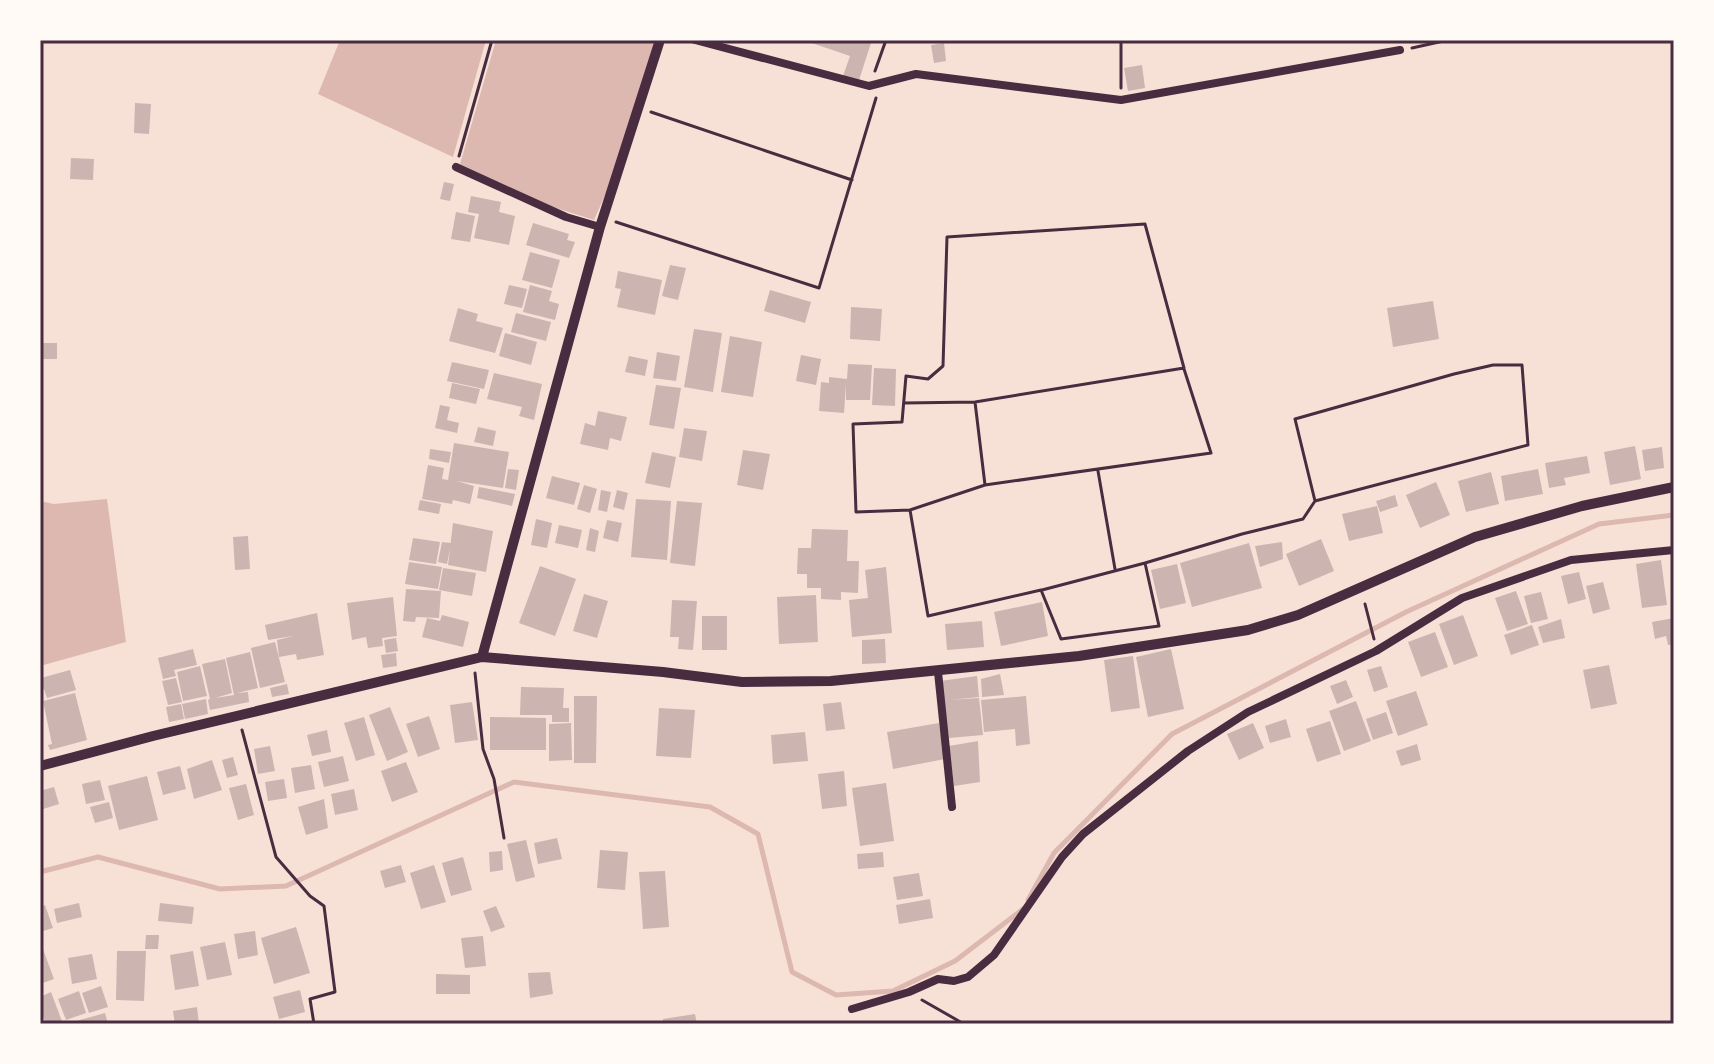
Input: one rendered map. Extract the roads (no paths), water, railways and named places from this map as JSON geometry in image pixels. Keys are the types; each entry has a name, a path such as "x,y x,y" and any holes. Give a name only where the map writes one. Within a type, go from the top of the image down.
{"street":[{"path":"477,658 660,40"},
{"path":"695,40 869,86 916,74 1121,100 1400,50"},
{"path":"456,167 566,217 605,223"},
{"path":"40,766 477,658 663,672 742,682 831,681 1079,656 1269,626 1475,537 1582,506 1674,487"},
{"path":"852,1009 909,992 938,979 954,981 968,977 994,955 1062,857 1083,834 1188,751 1248,712 1376,651 1462,598 1571,560 1674,550"},
{"path":"938,672 952,807"}],"waterway":[{"path":"1028,900 1054,853 1172,734 1406,612 1599,524 1674,515"},
{"path":"40,872 98,857 220,889 286,886 514,782 710,807 758,834 792,972 836,995 893,991 955,961 1023,909"}]}
